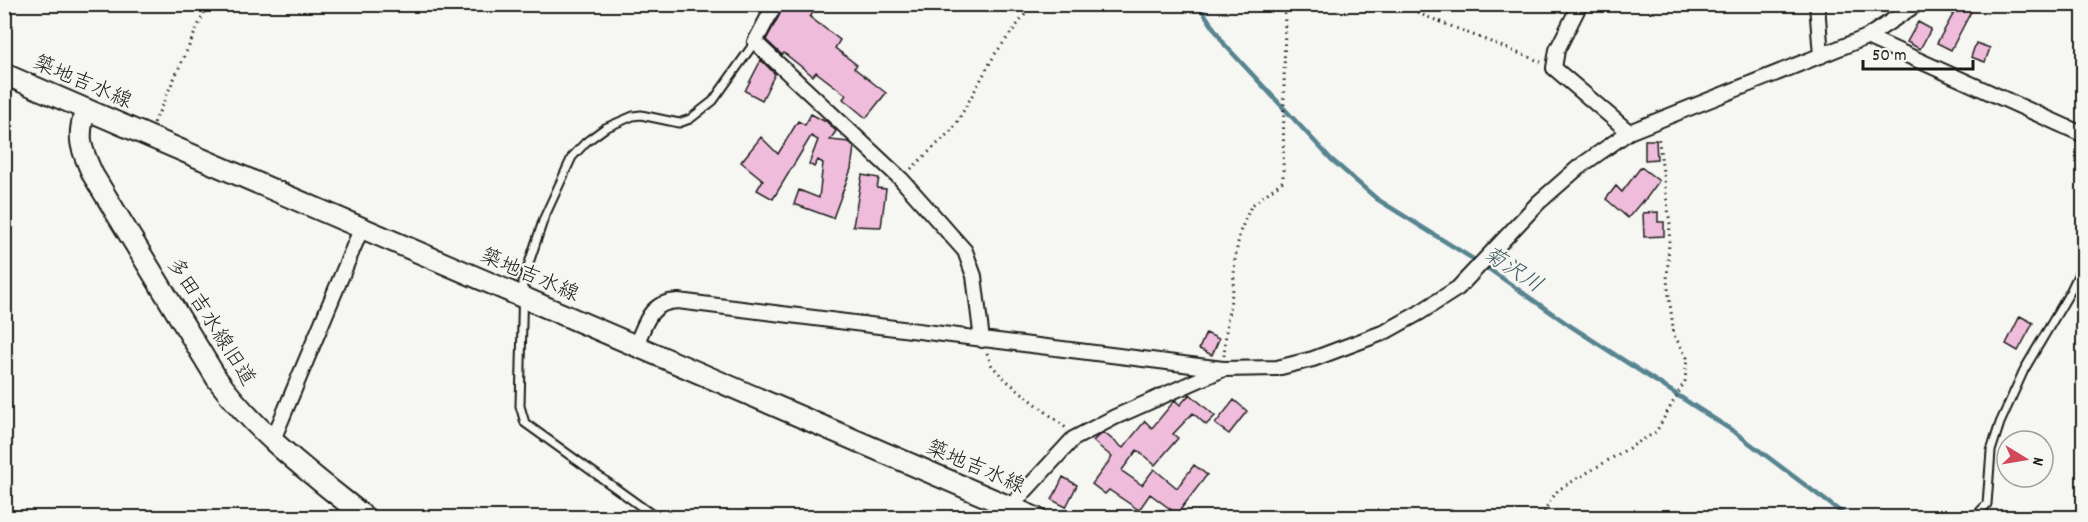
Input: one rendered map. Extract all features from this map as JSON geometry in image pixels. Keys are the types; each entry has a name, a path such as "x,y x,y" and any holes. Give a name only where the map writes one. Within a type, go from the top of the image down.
{"main road":[{"name":"築地吉水線","path":"4,74 636,345 1007,512 1036,518"},
{"name":"多田吉水線旧道","path":"86,109 79,136 93,175 217,379 231,399 272,442 366,518"}],"street":[{"path":"1580,4 1557,50 1554,68 1629,132"},
{"path":"1817,4 1821,56"},
{"path":"636,345 649,316 665,302 735,308 1223,369 1278,368 1313,360 1385,332 1458,288 1539,202 1579,167 1629,132 1867,37 1917,4"},
{"path":"772,10 755,42 901,179 965,251 974,276 982,340"},
{"path":"1867,37 2084,135"},
{"path":"272,442 362,227"},
{"path":"1007,512 1073,439 1115,417 1223,369"}],"lane":[{"path":"657,518 525,423 520,406 523,281 544,218 572,157 579,149 605,128 633,116 641,115 679,123 690,119 713,100 755,42"},
{"path":"1974,518 1987,504 1991,451 2000,423 2024,370 2070,292 2084,263"}],"path":[{"path":"148,135 208,4"},
{"path":"901,179 954,128 995,54 1034,4"},
{"path":"1223,369 1227,321 1240,232 1251,206 1283,181 1284,4"},
{"path":"1395,4 1554,68"},
{"path":"1542,518 1558,490 1656,432 1685,381 1687,358 1674,335 1668,291 1670,224 1655,121"},
{"path":"982,340 992,366 1007,381 1064,424 1073,439"}],"building":[{"path":"783,4 806,4 815,10 810,17 840,40 835,48 857,65 854,68 886,93 866,118 843,99 846,95 816,72 813,76 784,53 782,55 766,40"},
{"path":"1959,4 1975,4 1951,50 1937,43"},
{"path":"1918,22 1931,29 1920,49 1907,42"},
{"path":"1976,43 1990,48 1985,62 1971,57"},
{"path":"761,60 775,74 762,100 745,91"},
{"path":"811,114 825,120 836,131 830,140 849,142 854,147 851,169 833,218 794,204 799,190 819,198 823,163 818,160 814,167 809,164 818,140 811,136 773,199 757,190 763,180 741,162 761,137 778,154 798,121 805,125"},
{"path":"1645,140 1656,140 1657,159 1645,160"},
{"path":"1641,167 1659,181 1643,203 1643,200 1628,218 1606,199 1616,186 1622,192"},
{"path":"862,175 879,178 877,188 886,189 881,227 853,226"},
{"path":"1658,212 1658,222 1664,222 1664,236 1644,237 1643,213"},
{"path":"2020,316 2033,323 2018,351 2006,344"},
{"path":"1206,333 1219,339 1212,355 1199,349"},
{"path":"1190,394 1215,416 1206,425 1193,413 1173,434 1178,438 1155,465 1137,450 1122,470 1142,485 1154,469 1177,488 1194,465 1207,475 1177,514 1150,494 1139,510 1109,490 1105,494 1092,484 1112,457 1093,441 1097,437 1104,433 1123,448 1145,421 1152,428 1175,400 1180,405"},
{"path":"1234,400 1247,411 1229,434 1215,424"},
{"path":"1063,477 1077,485 1066,507 1052,500"}],"waterway":[{"name":"菊沢川","path":"1198,4 1225,45 1331,159 1377,199 1486,267 1569,325 1736,433 1849,518"}]}
